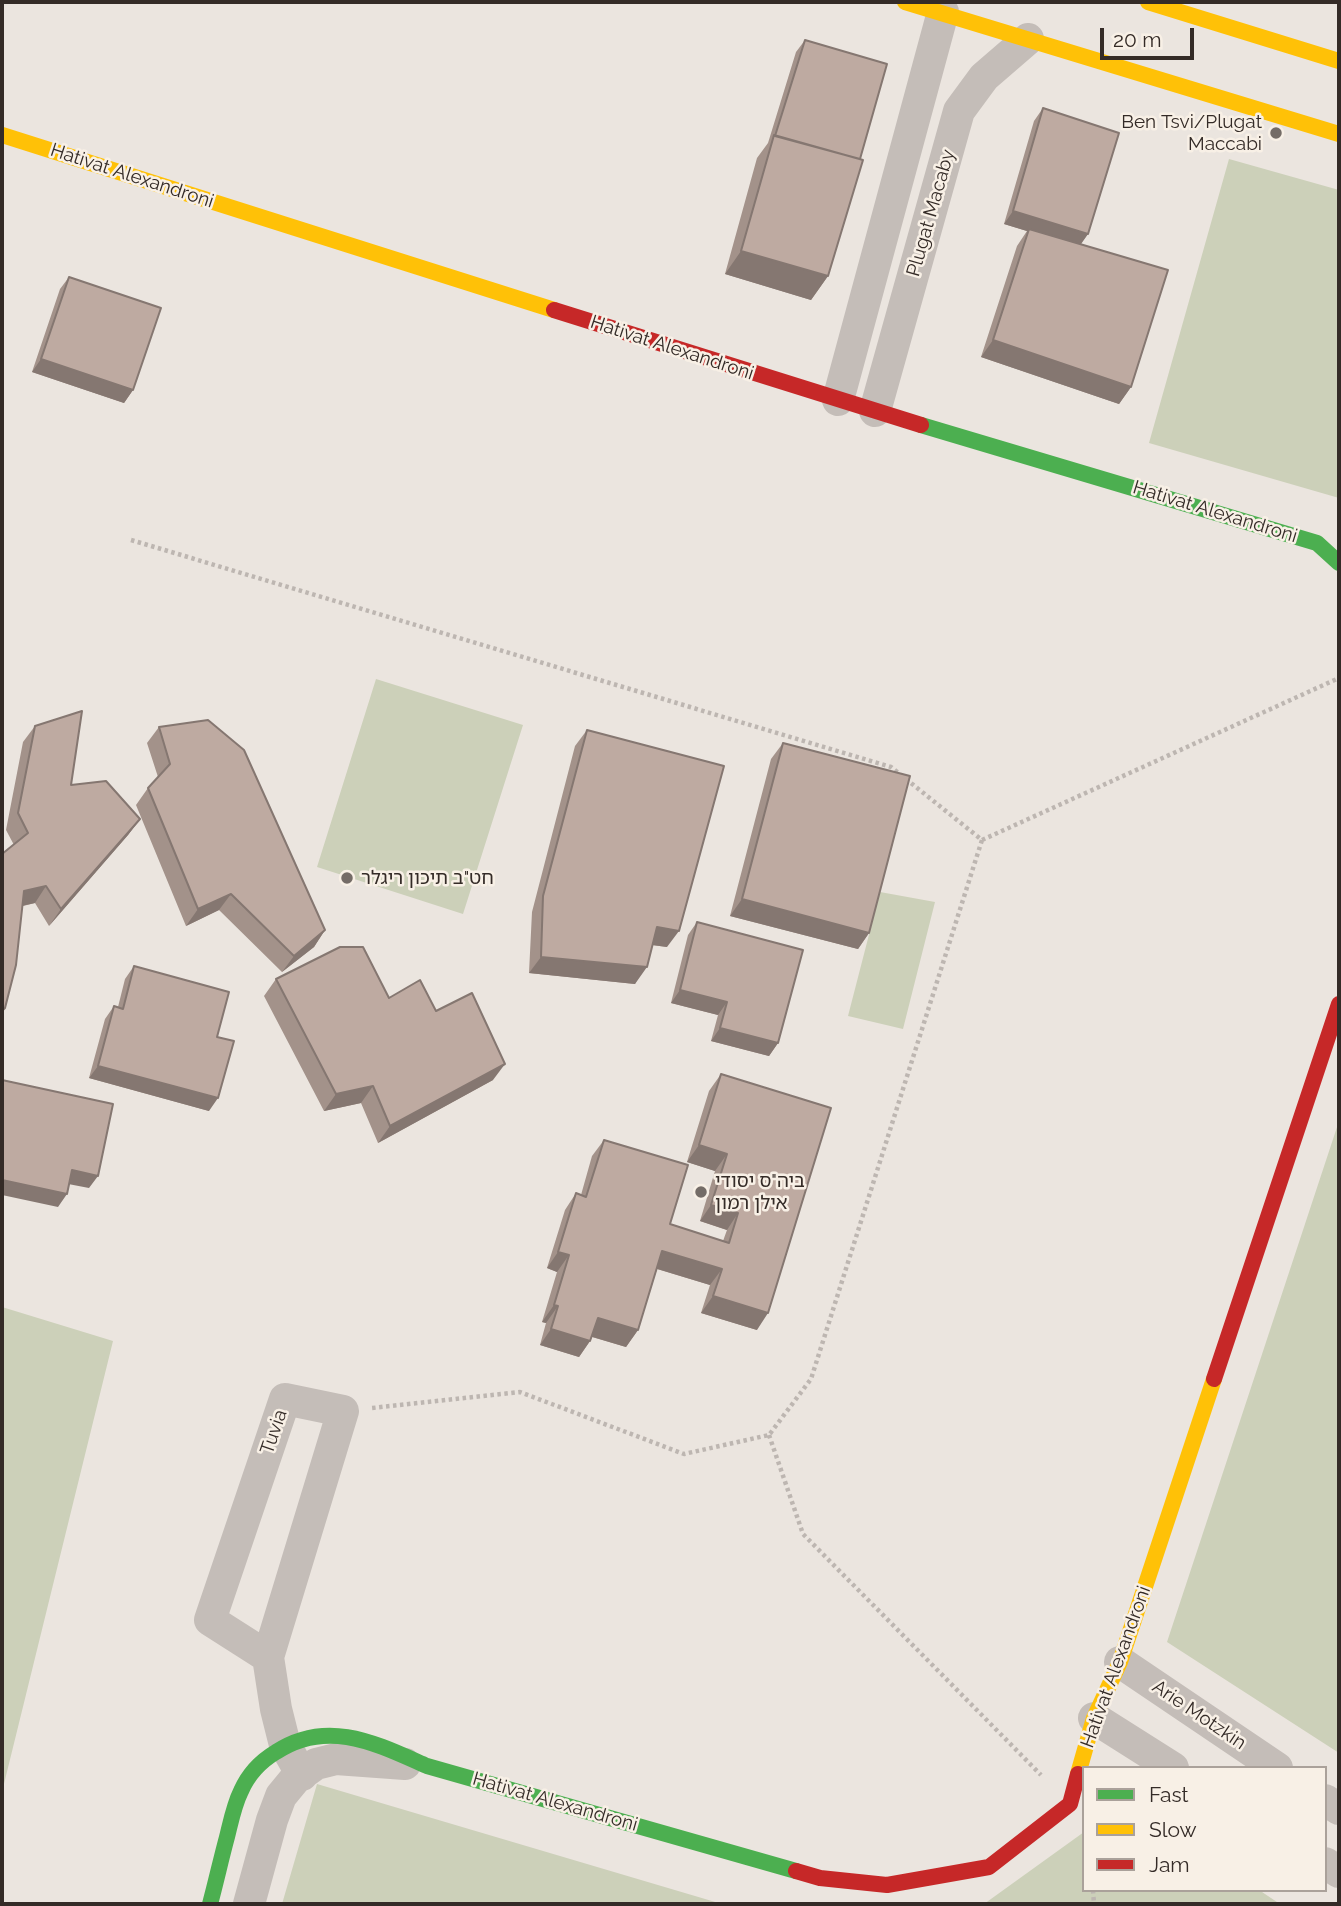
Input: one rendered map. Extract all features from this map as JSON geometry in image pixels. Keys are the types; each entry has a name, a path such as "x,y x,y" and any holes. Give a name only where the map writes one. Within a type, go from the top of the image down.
{"street":[{"path":"905,2 945,7 1028,38 1339,134"},
{"path":"1149,2 1339,61"},
{"name":"Plugat Macaby","path":"838,400 945,7"},
{"name":"Plugat Macaby","path":"875,411 960,111 984,77 1028,38"},
{"name":"Hativat Alexandroni","path":"2,135 838,400 1317,543 1339,563"},
{"name":"Hativat Alexandroni","path":"210,1904 233,1813 243,1786 259,1763 285,1745 307,1737 337,1735 364,1740 427,1766 820,1878 887,1885 989,1867 1070,1804 1094,1718 1120,1662 1339,1004"},
{"name":"Tuvia","path":"268,1657 210,1620 285,1399 343,1411"},
{"path":"302,1775 285,1745 268,1657 343,1411"},
{"name":"Arie Motzkin","path":"1120,1662 1274,1766"},
{"path":"1094,1718 1170,1766"},
{"name":"Hativat Alexandroni","path":"249,1904 272,1820 281,1796 295,1779 316,1764 336,1759 427,1766"}],"path":[{"path":"131,540 891,767 982,840"},
{"path":"343,1411 520,1392 684,1454 769,1435 811,1379 982,840 1339,678"},
{"path":"769,1435 803,1534 1070,1804"}],"green space":[{"path":"1229,159 1339,190 1339,498 1149,443"},
{"path":"376,679 523,725 463,914 317,867"},
{"path":"880,892 935,902 903,1029 848,1016"},
{"path":"1339,1121 1339,1753 1167,1642"},
{"path":"2,1307 113,1341 2,1792"},
{"path":"317,1784 722,1904 282,1904"},
{"path":"1082,1833 1082,1892 1262,1892 1280,1904 984,1904"}],"building":[{"path":"805,40 887,64 860,159 775,136"},
{"path":"1043,108 1119,133 1088,234 1013,211"},
{"path":"774,135 863,160 828,276 741,251"},
{"path":"1029,229 1168,270 1131,387 993,340"},
{"path":"69,277 161,308 133,390 41,359"},
{"path":"82,711 71,785 106,781 140,819 61,909 46,886 24,891 16,965 2,1011 2,854 28,833 18,813 35,726"},
{"path":"208,720 244,750 325,930 294,956 231,894 198,909 148,788 170,764 159,727"},
{"path":"587,730 724,766 679,931 657,927 647,967 541,957 543,896"},
{"path":"783,743 910,776 869,933 742,899"},
{"path":"697,922 803,950 778,1043 720,1028 727,1002 680,990"},
{"path":"340,947 363,947 389,998 420,980 436,1011 472,993 505,1064 390,1126 373,1086 336,1094 276,979"},
{"path":"134,966 229,992 217,1037 234,1041 218,1098 98,1066 114,1006 123,1009"},
{"path":"721,1074 831,1108 768,1313 713,1296 722,1269 662,1251 638,1330 598,1318 590,1341 551,1329 558,1306 554,1305 569,1255 558,1252 576,1193 586,1197 604,1140 688,1165 670,1224 729,1243 738,1213 711,1205 727,1154 699,1145"},
{"path":"2,1080 113,1104 98,1176 72,1170 67,1194 2,1180"}],"traffic: fast":[{"path":"921,425 1317,543 1339,563"},
{"path":"210,1904 235,1807 247,1779 260,1764 276,1752 295,1742 314,1737 333,1736 371,1743 427,1766 796,1871"}],"traffic: slow":[{"path":"905,2 1339,134"},
{"path":"1148,2 1339,61"},
{"path":"2,135 554,310"},
{"path":"1078,1774 1094,1718 1120,1662 1214,1379"}],"traffic: jam":[{"path":"554,310 921,425"},
{"path":"1214,1379 1339,1004"},
{"path":"796,1871 820,1878 887,1885 989,1867 1070,1804 1078,1774"}],"place":[{"name":"Ben Tsvi/Plugat Maccabi","path":"1276,133"},
{"name":"חט\"ב תיכון ריגלר","path":"347,878"},
{"name":"ביה\"ס יסודי אילן רמון","path":"701,1192"}]}
